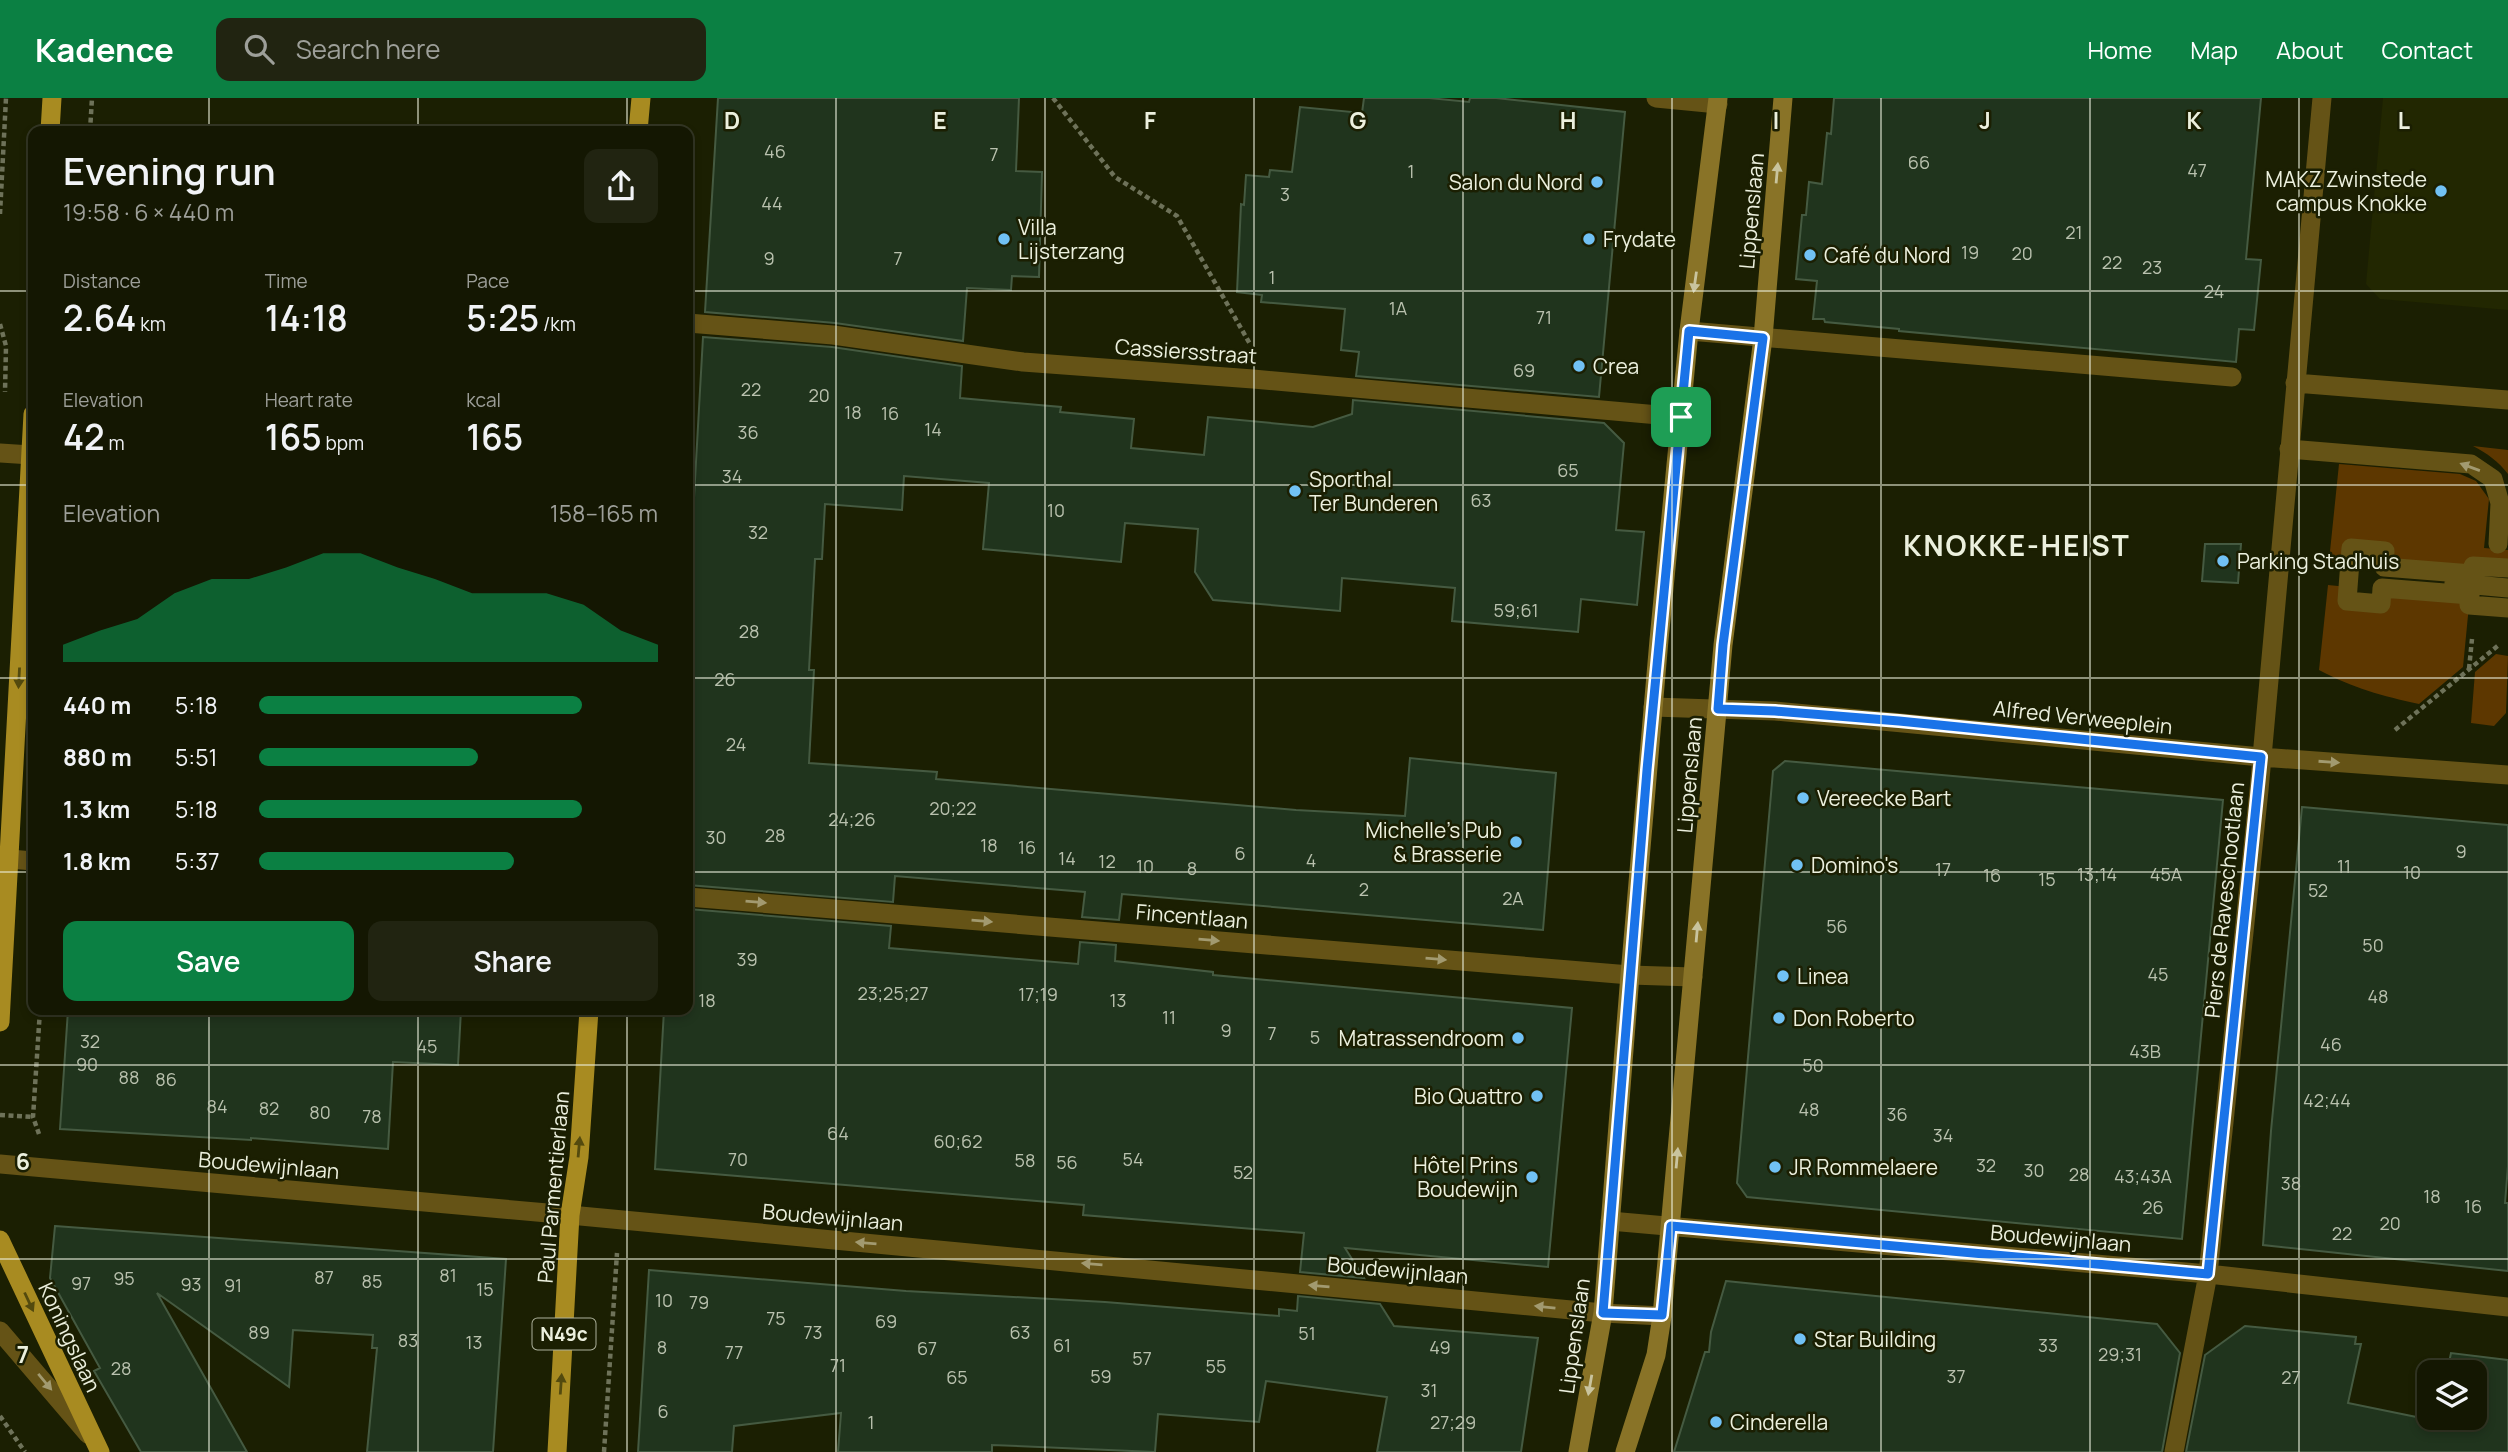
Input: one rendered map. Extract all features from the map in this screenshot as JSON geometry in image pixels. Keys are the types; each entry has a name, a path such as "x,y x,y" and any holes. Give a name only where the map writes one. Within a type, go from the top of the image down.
{"main road":[{"path":"50,126 52,98"},
{"path":"638,126 641,98"},
{"name":"Lippenslaan","path":"1625,1452 1656,1355 1662,1315 1725,631 1763,338 1783,98"},
{"name":"Lippenslaan","path":"1578,1452 1603,1313 1653,708 1689,331 1718,101"},
{"path":"0,1022 28,513"},
{"name":"Paul Parmentierlaan","path":"557,1452 570,1215 579,1157 589,1015"},
{"name":"Koningslaan","path":"0,1240 97,1446"}],"street":[{"path":"1656,98 1718,101"},
{"name":"Piers de Raveschootlaan","path":"2174,1452 2208,1274 2261,757 2322,98"},
{"name":"Cassiersstraat","path":"693,323 833,335 1023,362 1253,379 1681,417"},
{"path":"1689,331 2232,377"},
{"path":"2295,383 2508,400"},
{"path":"2290,449 2471,464 2493,479 2500,503 2498,544"},
{"path":"0,453 28,455"},
{"path":"2508,569 2473,566 2472,574 2384,567 2385,551 2351,548 2347,601 2381,604 2382,589 2470,595 2469,605 2508,608"},
{"path":"2349,575 2368,589 2383,577 2508,588"},
{"path":"2475,605 2476,585"},
{"name":"Alfred Verweeplein","path":"1653,708 1775,711 2261,757 2508,775"},
{"path":"10,859 28,861"},
{"name":"Fincentlaan","path":"693,897 1630,975 1693,977"},
{"name":"Boudewijnlaan","path":"0,1164 1603,1313 1662,1315"},
{"name":"Boudewijnlaan","path":"1610,1221 2208,1274 2508,1307"},
{"path":"0,1331 97,1446"}],"path":[{"path":"0,214 6,98"},
{"path":"90,126 92,98"},
{"path":"1053,98 1115,177 1177,216 1256,354 1253,379"},
{"path":"2395,730 2508,637"},
{"path":"0,1115 33,1117 40,1015"},
{"path":"570,1215 617,1253 604,1452"},
{"path":"0,1416 25,1452"}],"shaded area":[{"name":"MAKZ Zwinstede campus Knokke","path":"2383,98 2508,98 2508,310 2380,299 2366,284"},
{"path":"2473,446 2508,450 2508,474 2492,458"},
{"path":"2339,464 2460,474 2476,481 2489,499 2484,548 2508,550 2508,568 2384,567 2385,551 2351,548 2350,564 2329,561"},
{"path":"2328,585 2348,587 2347,600 2380,604 2382,588 2470,595 2463,667 2419,704 2368,691 2319,670"},
{"path":"2496,654 2508,656 2506,713 2494,726 2471,723 2475,672"}],"building":[{"path":"718,98 1019,98 1016,171 1042,172 1039,277 1012,276 1011,290 967,288 963,341 835,323 705,312"},
{"path":"1364,98 1429,98 1469,102 1470,98 1496,98 1625,112 1599,397 1356,376 1359,352 1341,350 1345,309 1261,302 1262,295 1237,292 1241,204 1244,205 1246,175 1269,177 1270,170 1292,172 1300,107 1362,113"},
{"path":"1834,98 2261,98 2246,259 2261,260 2254,330 2239,329 2236,362 1899,331 1813,319 1817,281 1796,279 1802,215 1806,215 1809,182 1822,184"},
{"path":"703,337 832,347 962,366 960,398 1061,407 1060,412 1134,419 1131,448 1204,455 1208,417 1313,427 1352,414 1353,400 1604,423 1624,443 1616,530 1644,532 1637,605 1581,599 1578,632 1452,621 1455,588 1342,578 1340,611 1213,600 1195,572 1198,529 1125,523 1121,562 983,549 989,483 904,476 902,510 825,504 822,559 815,559 809,670 814,670 809,763 937,772 936,779 1296,810 1405,816 1410,758 1556,773 1543,930 1122,894 1119,920 1082,917 1085,892 895,876 893,902 693,885 693,516"},
{"path":"2205,544 2241,544 2238,583 2202,581"},
{"path":"1785,761 2223,800 2182,1239 1747,1197 1737,1183 1773,771"},
{"path":"2302,807 2508,825 2508,1166 2505,1203 2508,1203 2508,1271 2263,1245 2271,1131"},
{"path":"693,909 891,926 889,948 1078,964 1080,942 1116,945 1115,961 1213,972 1213,975 1572,1008 1548,1267 1345,1248 1364,1278 1300,1272 1304,1233 1083,1215 1084,1205 655,1169 664,1015 693,1015"},
{"path":"68,1015 461,1015 458,1065 393,1062 388,1149 251,1138 60,1129"},
{"path":"55,1226 506,1259 493,1452 367,1452 377,1348 372,1348 373,1335 293,1330 289,1387 157,1293 247,1452 141,1452 94,1371 100,1368 50,1278"},
{"path":"649,1270 906,1291 1105,1302 1279,1316 1279,1309 1297,1311 1298,1296 1380,1304 1394,1326 1538,1338 1521,1452 1377,1452 1387,1397 1266,1381 1259,1422 1158,1414 1155,1452 992,1445 992,1452 838,1452 841,1413 734,1426 732,1452 638,1452"},
{"path":"1726,1281 2157,1324 2180,1353 2162,1452 1674,1452 1705,1352 1709,1352 1711,1332"},
{"path":"2245,1326 2356,1337 2355,1344 2361,1344 2348,1403 2417,1417 2417,1430 2487,1430 2487,1360 2450,1360 2451,1353 2508,1360 2508,1452 2186,1452 2205,1355"}],"place":[{"name":"Salon du Nord","path":"1597,182"},
{"name":"MAKZ Zwinstede campus Knokke","path":"2441,191"},
{"name":"Villa Lijsterzang","path":"1004,239"},
{"name":"Frydate","path":"1589,239"},
{"name":"Café du Nord","path":"1810,255"},
{"name":"Crea","path":"1579,366"},
{"name":"Sporthal Ter Bunderen","path":"1295,491"},
{"name":"Parking Stadhuis","path":"2223,561"},
{"name":"Vereecke Bart","path":"1803,798"},
{"name":"Michelle's Pub & Brasserie","path":"1516,842"},
{"name":"Domino's","path":"1797,865"},
{"name":"Linea","path":"1783,976"},
{"name":"Don Roberto","path":"1779,1018"},
{"name":"Matrassendroom","path":"1518,1038"},
{"name":"Bio Quattro","path":"1537,1096"},
{"name":"JR Rommelaere","path":"1775,1167"},
{"name":"Hôtel Prins Boudewijn","path":"1532,1177"},
{"name":"Star Building","path":"1800,1339"},
{"name":"Cinderella","path":"1716,1422"}],"district":[{"name":"KNOKKE-HEIST","path":"2017,545"}],"route":[{"path":"1689,331 1763,338 1723,645 1718,709 1899,721 2261,757 2208,1274 1671,1226 1662,1315 1603,1313 1647,770 1681,417 1689,331"}]}
